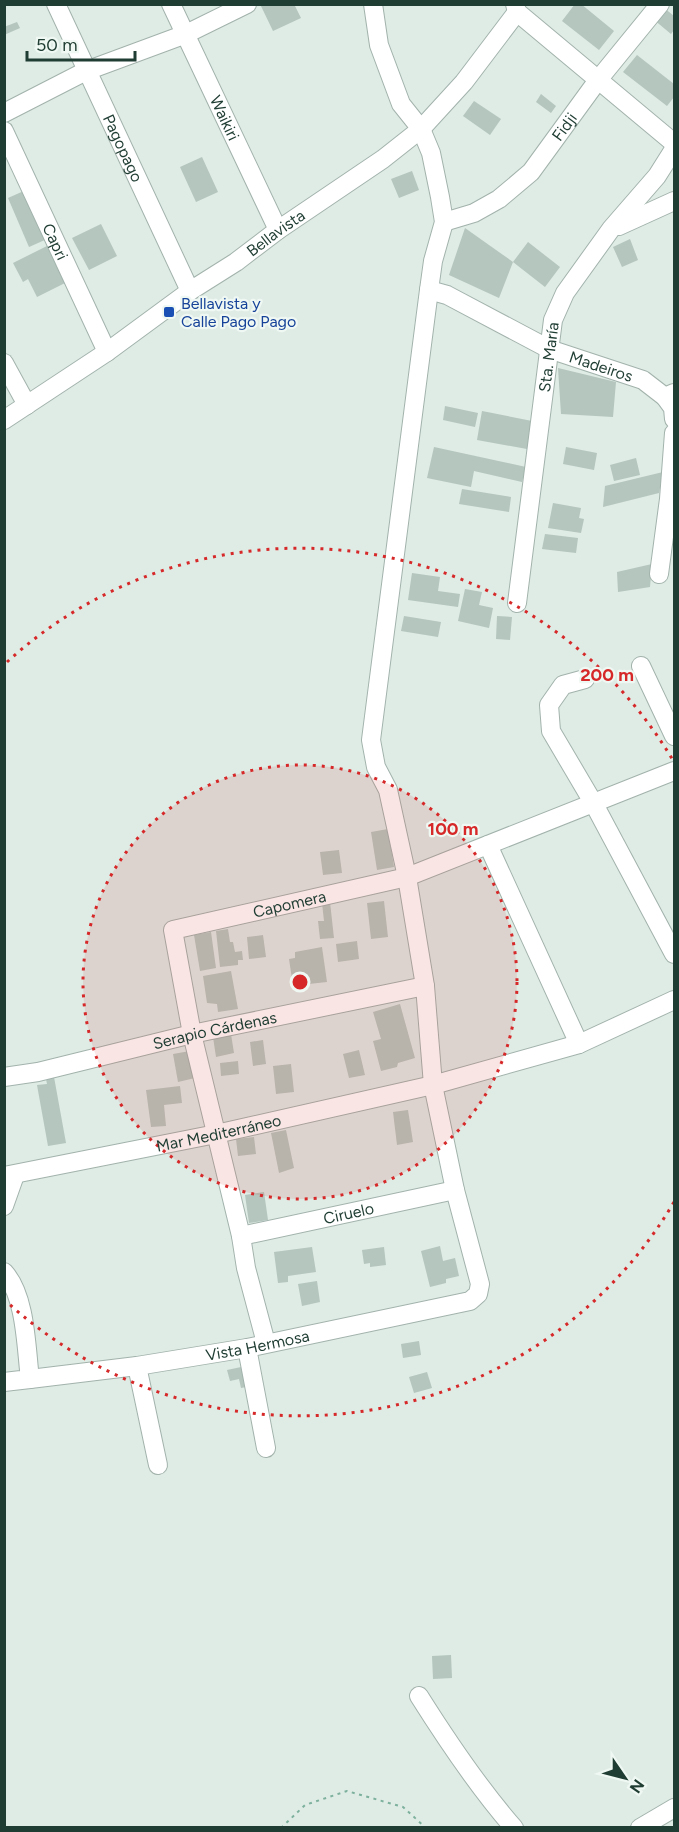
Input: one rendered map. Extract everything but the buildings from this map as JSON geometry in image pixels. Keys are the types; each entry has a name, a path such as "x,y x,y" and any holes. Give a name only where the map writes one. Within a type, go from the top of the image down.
{"street":[{"name":"Pagopago","path":"56,4 190,291"},
{"name":"Waikiri","path":"171,4 278,230"},
{"path":"4,113 86,71 186,34 247,4"},
{"path":"373,4 379,45 401,104 421,129 431,153 444,222 433,261 371,740 376,767 388,790 407,877 425,986 433,1085 455,1190"},
{"name":"Fidji","path":"444,222 474,213 499,199 531,172 598,80 660,4"},
{"path":"516,8 598,80 675,143"},
{"name":"Bellavista","path":"4,420 107,352 190,291 236,262 278,230 383,159 421,129 464,82 516,8"},
{"name":"Capri","path":"4,131 107,352"},
{"name":"Sta. María","path":"517,603 553,320 565,293 611,229 657,176 675,150"},
{"path":"611,229 675,201"},
{"name":"Madeiros","path":"429,290 447,295 549,349 643,380 670,395"},
{"path":"4,363 27,405"},
{"path":"670,395 675,419"},
{"path":"659,574 675,433"},
{"path":"641,666 675,736"},
{"path":"585,679 563,685 549,705 551,731 594,804 675,954"},
{"name":"Capomera","path":"192,1034 173,930 407,877 675,771"},
{"path":"488,845 579,1044"},
{"name":"Serapio Cárdenas","path":"4,1077 38,1072 192,1034 425,986"},
{"name":"Mar Mediterráneo","path":"10,1175 216,1134 433,1085 579,1044 675,1000"},
{"path":"192,1034 241,1236 246,1268 266,1343"},
{"path":"4,1206 10,1175"},
{"name":"Ciruelo","path":"241,1236 455,1190"},
{"name":"Vista Hermosa","path":"4,1382 137,1366 247,1348 470,1300 478,1294 480,1284 455,1190"},
{"path":"4,1272 14,1284 19,1300 30,1379"},
{"path":"247,1348 266,1448"},
{"path":"137,1366 158,1465"},
{"path":"419,1696 449,1743 493,1803 514,1827"},
{"path":"640,1827 673,1813"}],"path":[{"path":"281,1827 305,1805 347,1791 403,1807 426,1827"}],"place":[{"name":"Bellavista y Calle Pago Pago","path":"169,312"}]}
